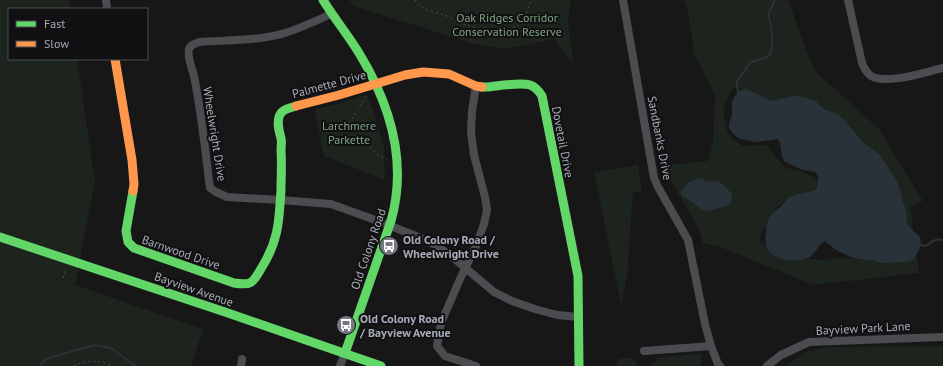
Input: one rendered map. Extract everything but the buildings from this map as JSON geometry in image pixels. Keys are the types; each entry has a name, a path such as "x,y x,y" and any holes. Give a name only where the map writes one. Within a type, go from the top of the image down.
{"street":[{"name":"Old Colony Road","path":"323,0 377,84 389,112 395,138 398,164 395,205 390,226 345,353"},
{"name":"Sandbanks Drive","path":"623,0 654,178 658,188 688,240 704,324 711,346 720,366"},
{"path":"848,0 862,63 866,71 872,76 892,80 943,68"},
{"name":"Wheelwright Drive","path":"331,14 308,25 284,33 254,39 199,42 192,45 189,50 189,57 196,85 210,188 227,197 331,204 416,236 435,245 450,255 494,292 512,301 557,315 580,317"},
{"name":"Barnwood Drive","path":"115,60 132,160 134,184 126,231 128,242 134,248 234,283 245,285 254,281 267,260 275,241 279,221 280,200"},
{"name":"Dovetail Drive","path":"377,84 406,75 423,72 449,74 476,86 487,87 520,84 530,85 537,89 542,96 578,276 580,317 579,366"},
{"name":"Palmette Drive","path":"280,200 282,162 281,139 278,128 279,117 282,112 288,108 377,84"},
{"path":"476,86 472,111 471,132 474,155 487,210 484,224 476,246 440,323 437,346 445,356 476,366"},
{"name":"Bayview Avenue","path":"0,237 381,366"},
{"name":"Bayview Park Lane","path":"767,366 781,355 809,342 943,336"},
{"path":"644,351 711,346"},
{"path":"340,366 345,353"}],"path":[{"path":"415,0 422,8 452,18 468,26 500,29 518,25 531,0"},
{"path":"350,123 369,93"},
{"path":"354,136 362,139 378,155 387,158"},
{"path":"74,366 80,363 93,361 112,366"}],"green space":[{"path":"0,0 69,0 70,8 8,8 8,60 77,60 95,182 75,285 203,329 191,366 0,366"},
{"name":"Oak Ridges Corridor Conservation Reserve","path":"350,0 570,0 568,21 573,63 554,39 506,49 475,44 353,6"},
{"path":"684,0 788,0 814,70 879,129 923,201 910,206 914,236 903,231 905,207 873,157 841,117 809,100 777,105 745,90 734,87 729,94 723,109 727,131 732,139 743,146 766,145 785,168 801,171 814,177 819,186 812,195 798,195 778,206 761,233 759,240 770,250 798,258 822,260 840,258 906,262 917,256 919,273 813,285 723,248 703,243 697,225 668,176 668,165 708,161 713,142 715,95 694,54 688,11"},
{"name":"Larchmere Parkette","path":"367,94 375,115 384,149 385,180 324,157 315,109"},
{"path":"638,165 642,192 633,192 627,277 621,305 594,172"},
{"path":"943,346 943,366 786,366 805,352 827,347"},
{"path":"701,353 701,366 650,366 658,358"},
{"path":"618,358 633,358 638,366 617,366"}],"shaded area":[{"path":"746,89 771,101 795,96 805,97 816,101 825,109 839,115 865,144 879,154 897,181 906,212 907,223 909,227 920,237 921,245 915,258 909,262 882,263 872,260 853,258 836,250 825,241 820,244 811,256 802,260 779,258 770,253 766,246 765,236 766,226 770,217 790,197 816,190 818,185 818,176 815,172 800,169 784,161 778,139 757,142 740,139 733,134 729,128 732,115 732,101 738,91"},
{"path":"702,178 706,182 715,181 727,187 732,194 729,205 708,211 702,210 681,195 681,192 688,182"}],"waterway":[{"path":"738,91 737,81 750,62 765,58 772,50 769,14 775,0"},
{"path":"921,245 926,246 936,240 943,240"},
{"path":"40,366 46,359 94,345 111,348 135,366"}],"traffic: fast":[{"path":"323,0 370,72 387,113 397,155 398,177 396,199 391,221 345,353"},
{"path":"482,87 526,84 536,88 542,96 578,276 579,366"},
{"path":"133,191 126,231 128,242 134,248 234,283 245,284 252,282 272,248 279,220 281,190 281,141 278,120 282,112 296,106"},
{"path":"0,237 381,366"}],"traffic: slow":[{"path":"115,60 132,160 134,184 133,191"},
{"path":"296,106 405,75 423,72 449,74 476,86 482,87"}],"place":[{"name":"Old Colony Road / Wheelwright Drive","path":"389,246"},
{"name":"Old Colony Road / Bayview Avenue","path":"346,325"}]}
